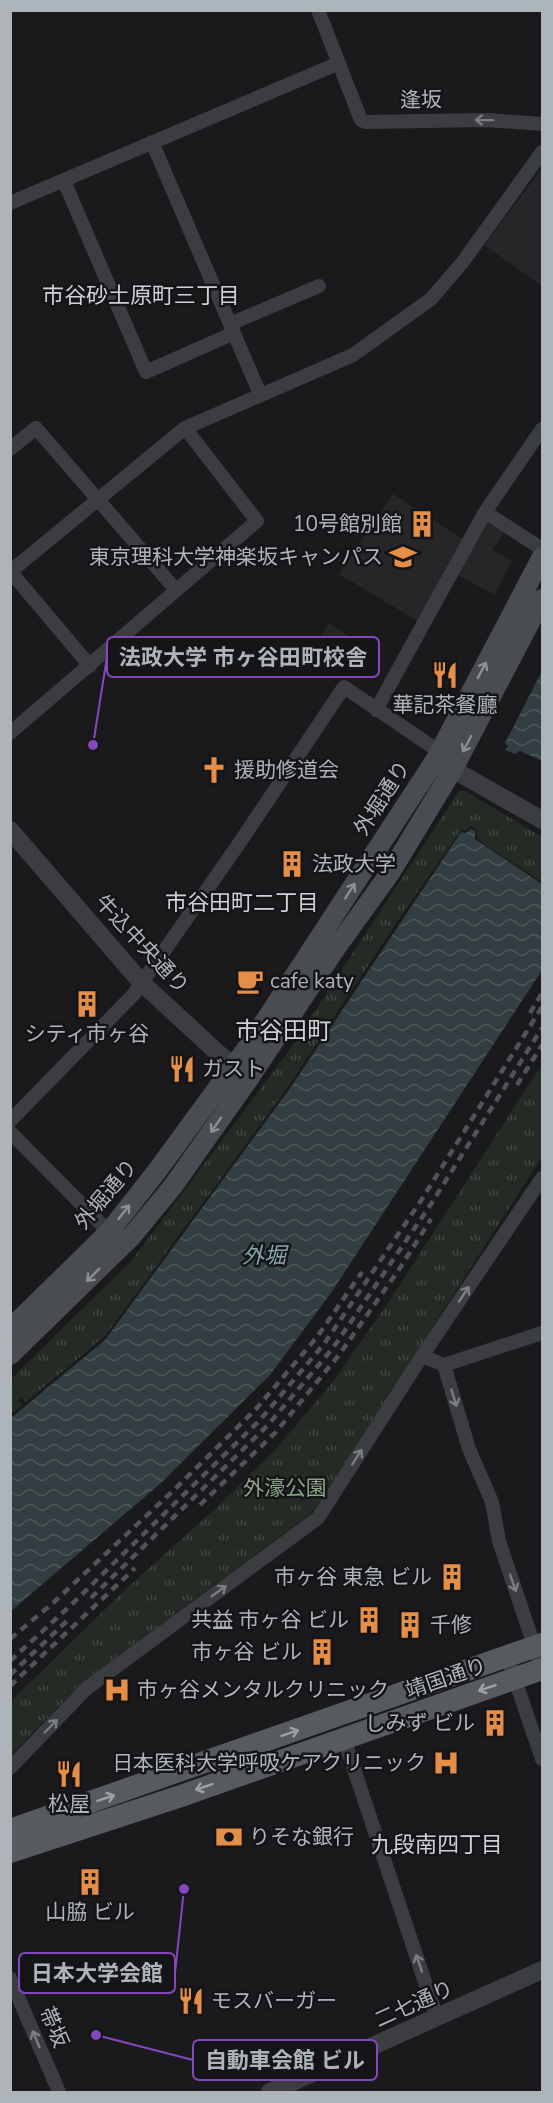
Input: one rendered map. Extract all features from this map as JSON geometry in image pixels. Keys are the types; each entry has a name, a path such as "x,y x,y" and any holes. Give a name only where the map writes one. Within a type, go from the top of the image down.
{"main road":[{"name":"外堀通り","path":"443,760 543,557"},
{"name":"外堀通り","path":"10,1354 132,1236 173,1186 242,1072 443,760 543,599"},
{"name":"外堀通り","path":"10,1329 109,1232 164,1162 242,1072"},
{"name":"靖国通り","path":"10,1830 538,1645"},
{"name":"靖国通り","path":"10,1852 542,1669"}],"street":[{"name":"逢坂","path":"318,10 361,120 366,122 487,120 543,124"},
{"path":"10,204 339,63"},
{"path":"152,142 260,394"},
{"path":"90,666 11,571 185,428 353,355 431,299 462,263 543,152"},
{"path":"64,181 146,372 319,286"},
{"path":"10,449 36,428 176,590"},
{"path":"10,733 257,521 185,428"},
{"path":"376,710 485,512 543,429"},
{"path":"485,512 543,549"},
{"path":"13,1114 134,994 344,687 443,760 543,820"},
{"name":"牛込中央通り","path":"10,830 141,982 242,1072"},
{"path":"10,1132 109,1232"},
{"path":"10,1768 87,1688 318,1518 422,1356 543,1178"},
{"path":"422,1356 444,1365 543,1333"},
{"path":"444,1365 469,1449 492,1502 499,1541 538,1645 542,1669"},
{"path":"507,1656 543,1758"},
{"path":"344,1739 437,2018"},
{"name":"二七通り","path":"270,2092 543,1970"},
{"name":"帯坂","path":"10,1978 59,2092"}],"shaded area":[{"path":"542,168 542,286 484,245"},
{"name":"東京理科大学神楽坂キャンパス","path":"393,494 464,540 419,622 339,574"},
{"path":"484,520 504,532 493,550 512,561 495,595 454,573"},
{"name":"東京理科大学神楽坂キャンパス","path":"329,623 364,646 344,679 308,656"}],"green space":[{"path":"459,791 465,791 542,837 542,882 480,841 477,837 477,830 470,826 466,831 461,830 288,1087 106,1335 26,1402 21,1397 18,1400 22,1405 11,1415 11,1379 132,1260 288,1052"},
{"name":"外濠公園","path":"542,1064 542,1157 327,1496 309,1515 82,1683 11,1755 11,1701 126,1589 217,1507 275,1450 331,1384 388,1303"}],"water":[{"path":"542,671 542,761 520,751 515,754 505,750 508,746 505,743"},
{"name":"外堀","path":"471,829 475,831 475,839 542,884 542,970 331,1293 270,1375 161,1483 11,1611 11,1418 105,1340 291,1087 461,832 466,833"}],"railway":[{"path":"530,1013 542,993"},
{"path":"10,1661 71,1605 260,1420 324,1344 422,1199 542,1007"},
{"path":"91,1598 268,1425 333,1348 431,1204 542,1028"},
{"path":"517,1085 542,1045"},
{"path":"200,1505 276,1432 339,1355 431,1219"},
{"path":"10,1639 53,1603 175,1489 256,1409 317,1337 362,1272"},
{"path":"10,1686 135,1568"},
{"path":"10,1675 69,1619"}],"place":[{"name":"10号館別館","path":"422,524"},
{"name":"東京理科大学神楽坂キャンパス","path":"403,557"},
{"name":"華記茶餐廳","path":"445,675"},
{"name":"法政大学 市ヶ谷田町校舎","path":"93,745"},
{"name":"援助修道会","path":"214,770"},
{"name":"法政大学","path":"292,864"},
{"name":"cafe katy","path":"250,981"},
{"name":"シティ市ヶ谷","path":"87,1004"},
{"name":"ガスト","path":"182,1069"},
{"name":"市ヶ谷 東急 ビル","path":"452,1577"},
{"name":"共益 市ヶ谷 ビル","path":"369,1620"},
{"name":"千修","path":"410,1625"},
{"name":"市ヶ谷 ビル","path":"322,1652"},
{"name":"市ヶ谷メンタルクリニック","path":"117,1690"},
{"name":"しみず ビル","path":"495,1723"},
{"name":"日本医科大学呼吸ケアクリニック","path":"446,1763"},
{"name":"松屋","path":"69,1774"},
{"name":"りそな銀行","path":"229,1837"},
{"name":"山脇 ビル","path":"90,1882"},
{"name":"日本大学会館","path":"184,1889"},
{"name":"モスバーガー","path":"191,2001"},
{"name":"自動車会館 ビル","path":"96,2035"}],"district":[{"name":"市谷砂土原町三丁目","path":"141,295"},
{"name":"市谷田町二丁目","path":"242,902"},
{"name":"市谷田町","path":"283,1031"},
{"name":"九段南四丁目","path":"437,1844"}]}
